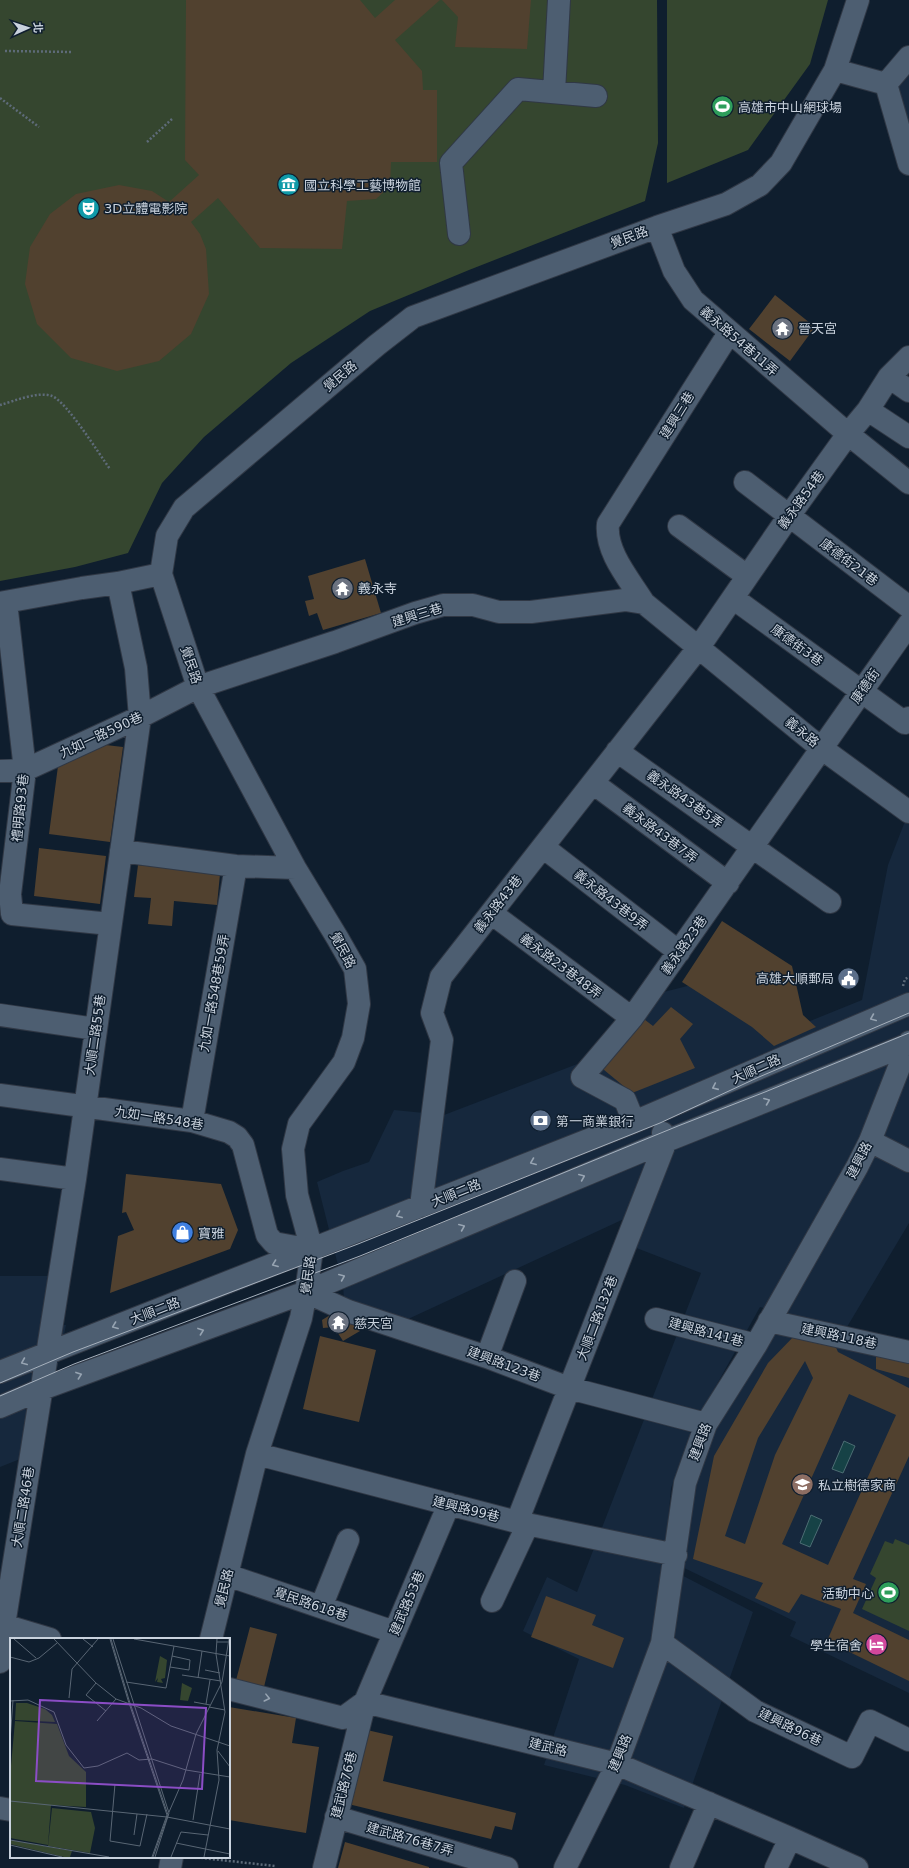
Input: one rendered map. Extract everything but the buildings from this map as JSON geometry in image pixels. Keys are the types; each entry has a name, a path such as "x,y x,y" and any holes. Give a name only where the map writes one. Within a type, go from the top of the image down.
{"street":[{"path":"554,92 559,0"},
{"name":"覺民路","path":"211,1638 257,1454 301,1318 306,1292 312,1250 297,1195 293,1149 299,1124 344,1062 353,1038 359,1004 355,969 295,868 198,687 160,574 167,536 184,508 377,345 413,317 657,227 726,204 760,186 781,163 835,70 858,0"},
{"path":"886,84 909,57"},
{"path":"835,70 886,84"},
{"path":"886,84 909,164"},
{"path":"459,234 451,163 518,89 596,96"},
{"name":"義永路54巷11弄","path":"657,227 674,271 693,300 729,333 848,434 909,483"},
{"name":"建興三巷","path":"699,647 644,602 611,550 607,534 608,524 729,333"},
{"name":"義永路54巷","path":"699,647 789,516 848,434 868,410 889,377 909,357"},
{"path":"889,377 909,392"},
{"path":"868,410 909,437"},
{"name":"康德街21巷","path":"745,482 909,607"},
{"path":"679,526 747,576"},
{"name":"禮明路93巷","path":"110,924 12,914 5,894 25,770 3,603 82,588 118,583 160,574"},
{"name":"大順二路55巷","path":"48,1352 75,1179 140,716 136,668 118,583"},
{"name":"康德街3巷","path":"732,598 905,723 909,718"},
{"name":"建興三巷","path":"198,687 335,642 415,613 443,606 473,605 499,612 531,612 626,600 644,602"},
{"name":"康德街","path":"821,748 909,624"},
{"name":"義永路","path":"699,647 821,748 909,812"},
{"name":"義永路43巷","path":"421,1206 442,1040 432,1014 441,977 699,647"},
{"name":"九如一路590巷","path":"0,771 25,770 198,687"},
{"name":"義永路23巷","path":"634,1122 625,1100 582,1078 632,1018 728,883 821,748"},
{"name":"義永路43巷5弄","path":"617,751 830,902"},
{"name":"義永路43巷7弄","path":"593,783 728,883"},
{"name":"義永路43巷9弄","path":"543,847 679,952"},
{"path":"121,851 236,866 295,868"},
{"name":"九如一路548巷59弄","path":"192,1121 236,866"},
{"name":"義永路23巷48弄","path":"491,913 632,1018"},
{"name":"大順二路","path":"0,1372 634,1122 909,1004"},
{"path":"0,1015 96,1029"},
{"path":"0,1407 42,1389 306,1292 666,1141 909,1043"},
{"name":"建興路","path":"565,1868 617,1764 662,1643 676,1555 676,1539 685,1483 706,1424 756,1345 870,1141 909,1043"},
{"name":"九如一路548巷","path":"0,1095 85,1108 192,1121 230,1132 237,1137 243,1146 267,1235 274,1243 312,1250"},
{"path":"657,1112 666,1141"},
{"name":"大順二路132巷","path":"492,1600 522,1523 569,1388 666,1141"},
{"path":"870,1141 909,1161"},
{"path":"0,1169 75,1179"},
{"path":"487,1357 515,1281"},
{"name":"建興路123巷","path":"306,1292 348,1310 487,1357 569,1388 706,1424"},
{"name":"建興路141巷","path":"656,1319 756,1345"},
{"name":"建興路118巷","path":"769,1321 909,1352"},
{"name":"大順二路46巷","path":"0,1662 2,1624 48,1352"},
{"name":"建興路99巷","path":"257,1454 522,1523 676,1555"},
{"name":"建武路53巷","path":"365,1702 449,1504"},
{"path":"321,1608 348,1540"},
{"name":"覺民路618巷","path":"227,1575 394,1632"},
{"path":"2,1624 47,1638"},
{"name":"建興路96巷","path":"662,1643 755,1711 852,1757 870,1721 909,1740"},
{"path":"230,1689 343,1718 365,1702"},
{"name":"建武路","path":"365,1702 617,1764 857,1868"},
{"name":"建武路76巷","path":"324,1868 365,1702"},
{"path":"681,1868 709,1803"},
{"path":"0,1808 10,1810"},
{"name":"建武路76巷7弄","path":"336,1817 507,1868"},
{"path":"776,1868 790,1838"},
{"path":"170,1868 172,1858"}],"path":[{"path":"5,51 73,52"},
{"path":"0,98 39,127"},
{"path":"148,142 172,119"},
{"path":"0,405 36,396 52,396 66,407 110,469"},
{"path":"202,1858 275,1866"}],"shaded area":[{"name":"國立科學工藝博物館","path":"0,0 657,0 658,143 645,201 469,270 370,311 291,363 204,437 162,483 128,553 75,567 0,581"},
{"name":"高雄市中山網球場","path":"667,0 828,0 810,64 748,150 667,183"},
{"path":"909,70 909,134 894,87"},
{"path":"909,811 909,1223 847,1327 760,1307 693,1427 671,1488 664,1566 753,1612 684,1808 625,1785 544,1765 579,1659 523,1631 547,1577 577,1592 701,1273 621,1242 626,1218 406,1320 344,1299 343,1285 317,1182 369,1162 394,1110 444,1115 593,1058 629,1001 695,984 768,1038 862,1000 888,865"},
{"path":"0,1276 54,1276 45,1321 66,1325 40,1451 0,1467"},
{"name":"私立樹德家商","path":"775,1324 909,1355 909,1693 790,1636 796,1622 680,1566 683,1529 708,1441"},
{"path":"844,1441 855,1446 843,1473 832,1469"},
{"path":"811,1515 822,1520 810,1547 800,1543"},
{"name":"活動中心","path":"895,1539 909,1545 909,1631 862,1609 876,1578 870,1574 885,1541 893,1544"}],"tram line":[{"path":"0,1383 73,1352 358,1244 660,1123 759,1077 909,1013"},
{"path":"0,1396 74,1364 360,1256 909,1033"}],"place":[{"name":"高雄市中山網球場","path":"723,107"},
{"name":"國立科學工藝博物館","path":"289,185"},
{"name":"3D立體電影院","path":"89,208"},
{"name":"晉天宮","path":"782,328"},
{"name":"義永寺","path":"343,588"},
{"name":"高雄大順郵局","path":"849,978"},
{"name":"第一商業銀行","path":"540,1121"},
{"name":"寶雅","path":"182,1233"},
{"name":"慈天宮","path":"339,1323"},
{"name":"私立樹德家商","path":"802,1485"},
{"name":"活動中心","path":"889,1593"},
{"name":"學生宿舍","path":"877,1645"}]}
